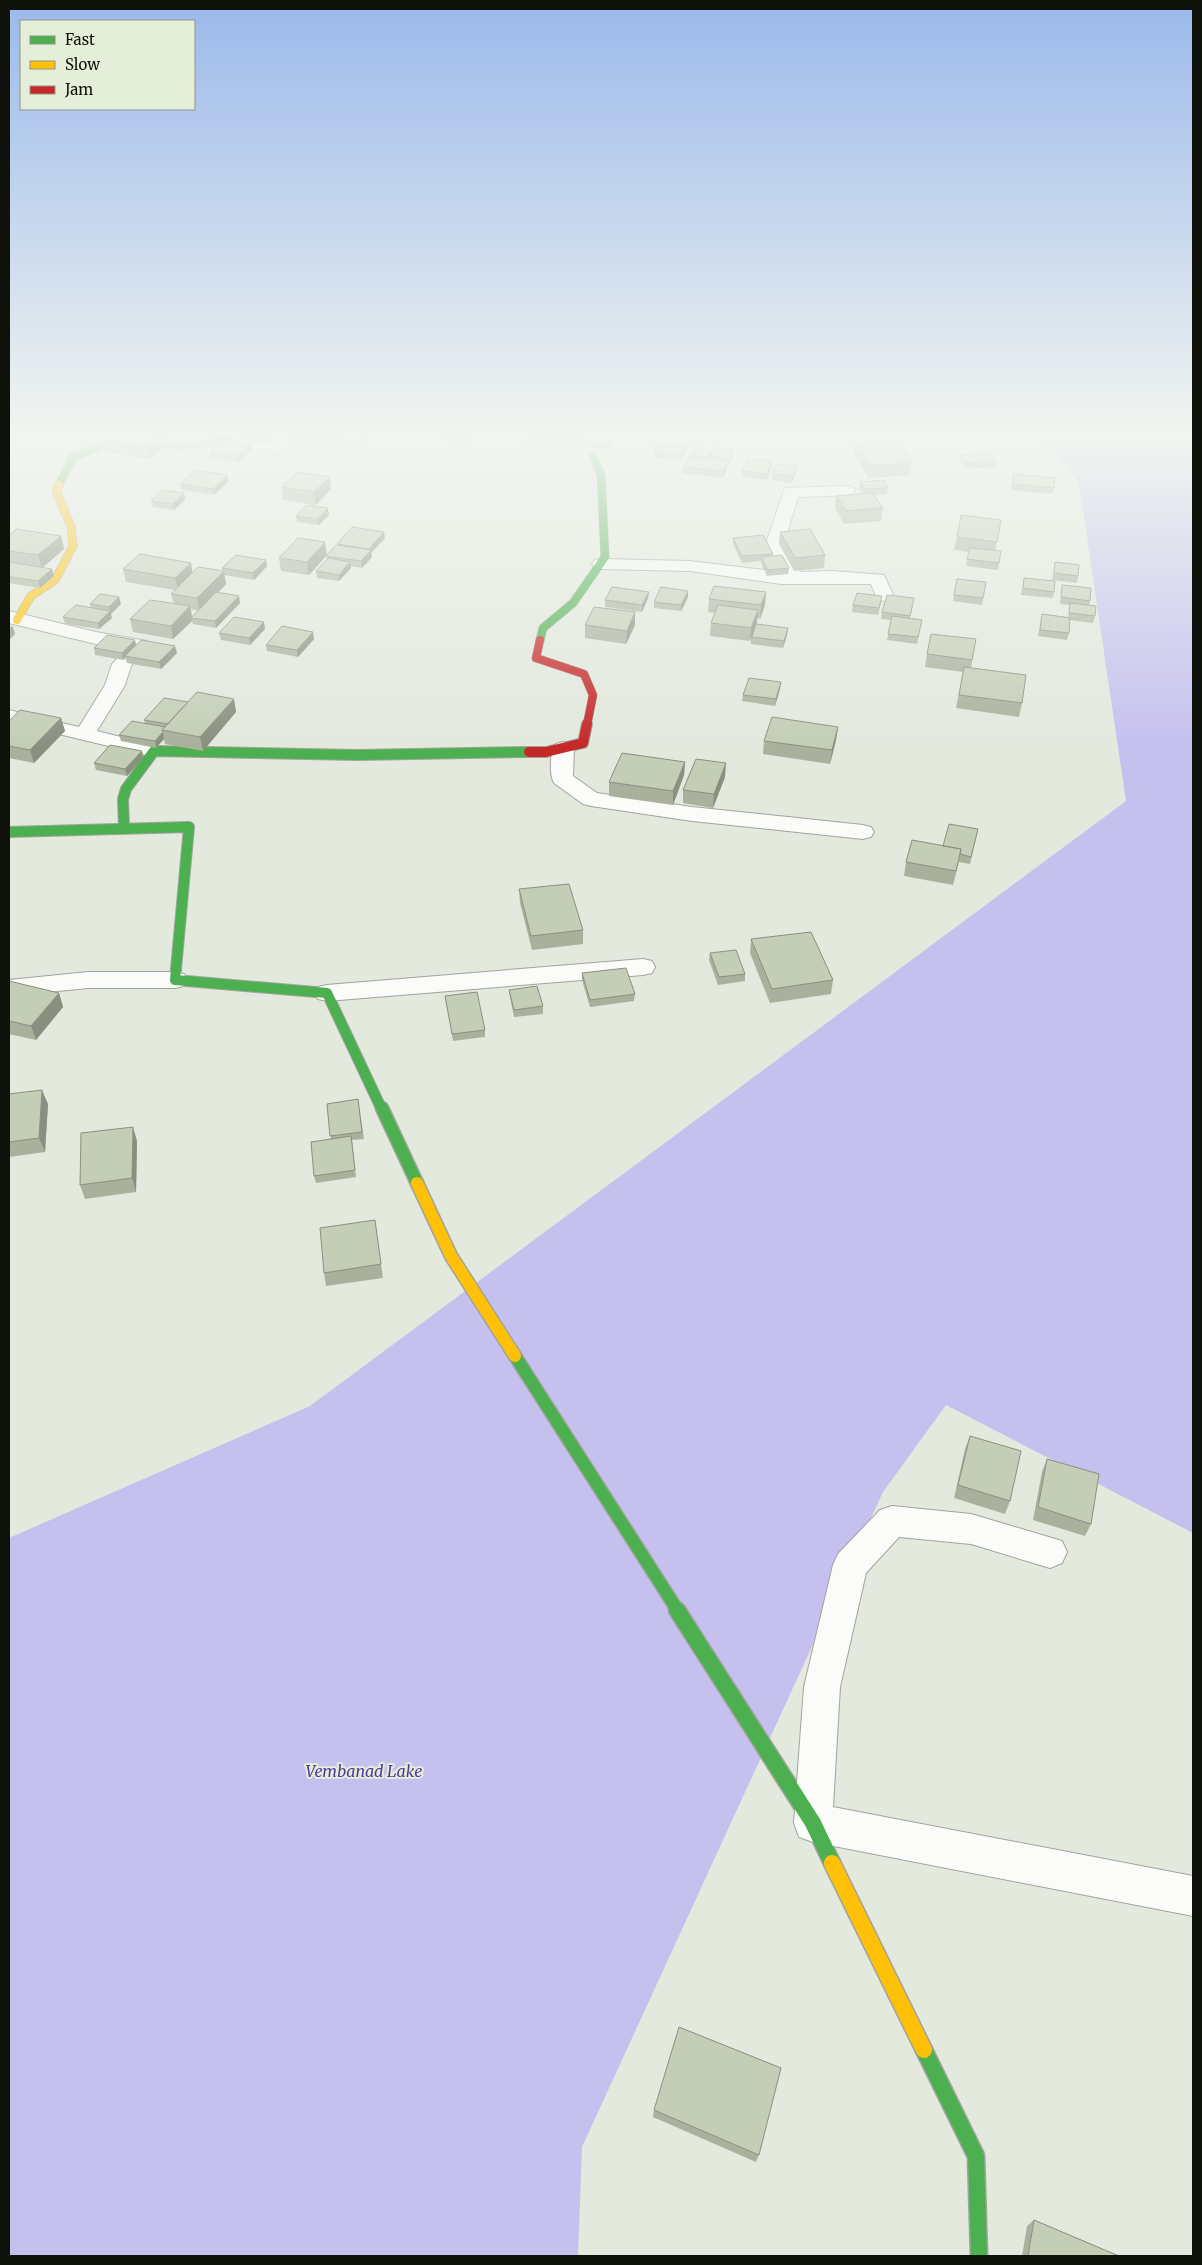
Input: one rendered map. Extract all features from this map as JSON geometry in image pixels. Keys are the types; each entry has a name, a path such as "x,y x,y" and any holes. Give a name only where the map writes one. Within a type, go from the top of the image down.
{"street":[{"path":"72,536 73,546 55,580 31,596 13,618 96,638 140,645 122,664 115,685 85,734"},
{"path":"9,716 154,751 358,755 546,752 583,743 593,695 584,674 536,658 543,628 573,603 606,557 604,536"},
{"path":"778,536 776,543 787,568 796,578"},
{"path":"601,564 690,566 781,578 832,577 878,579 884,595"},
{"path":"563,748 562,778 591,799 692,814 863,832"},
{"path":"124,828 123,799 126,789 154,751"},
{"path":"9,832 189,827 175,980"},
{"path":"9,988 88,980 175,980 326,994 643,967"},
{"path":"326,994 450,1256 813,1823 976,2156 978,2256"},
{"path":"813,1823 822,1686 850,1565 892,1521 971,1529 1050,1552"},
{"path":"813,1823 1193,1896"}],"water":[{"name":"Vembanad Lake","path":"1087,536 1193,536 1193,1533 946,1405 883,1492 582,2147 578,2256 9,2256 9,1538 310,1406 1126,801"}],"building":[{"path":"9,536 61,536 38,555 9,551"},
{"path":"344,536 381,536 369,549 337,544"},
{"path":"763,536 773,554 742,556 733,538"},
{"path":"782,536 814,536 825,555 795,558"},
{"path":"957,536 998,536 997,542"},
{"path":"298,538 325,542 307,562 279,558"},
{"path":"336,545 371,550 361,561 326,556"},
{"path":"970,548 1001,551 999,563 967,559"},
{"path":"140,554 191,563 175,578 123,569"},
{"path":"236,555 266,560 253,573 222,568"},
{"path":"782,555 789,568 768,570 761,557"},
{"path":"328,558 350,562 339,575 316,571"},
{"path":"9,562 52,569 38,581 9,577"},
{"path":"1055,562 1079,565 1078,576 1054,573"},
{"path":"198,567 224,571 197,598 171,594"},
{"path":"1024,578 1055,581 1054,592 1023,588"},
{"path":"957,579 986,582 983,598 954,595"},
{"path":"1062,585 1091,588 1090,601 1061,597"},
{"path":"714,586 766,592 761,605 709,599"},
{"path":"612,587 649,592 642,605 605,600"},
{"path":"661,587 688,591 681,605 654,602"},
{"path":"216,592 239,596 215,621 191,618"},
{"path":"857,593 882,596 879,608 853,605"},
{"path":"100,594 119,597 109,607 90,604"},
{"path":"887,595 914,598 910,616 882,612"},
{"path":"150,600 190,606 171,626 130,619"},
{"path":"1070,603 1096,606 1095,616 1069,613"},
{"path":"76,605 110,611 98,623 63,617"},
{"path":"718,605 758,610 751,628 711,623"},
{"path":"594,607 635,612 627,631 585,625"},
{"path":"1042,614 1070,618 1069,633 1040,630"},
{"path":"892,616 922,620 918,637 888,634"},
{"path":"234,617 264,622 249,638 219,633"},
{"path":"756,624 788,628 784,641 752,637"},
{"path":"282,626 313,632 297,650 266,645"},
{"path":"931,634 976,639 972,660 927,654"},
{"path":"107,635 135,640 122,653 94,648"},
{"path":"141,640 175,646 159,662 125,656"},
{"path":"964,667 1026,675 1022,703 959,695"},
{"path":"749,678 781,682 776,699 743,695"},
{"path":"197,692 234,699 200,737 162,730"},
{"path":"164,698 188,702 168,724 144,720"},
{"path":"20,710 61,718 30,750 9,746 9,721"},
{"path":"772,717 838,727 832,750 764,741"},
{"path":"132,721 165,727 155,741 119,735"},
{"path":"110,745 142,751 125,769 94,763"},
{"path":"622,753 685,762 673,791 609,782"},
{"path":"696,759 726,763 714,794 683,790"},
{"path":"949,824 978,829 971,857 960,854 961,849 943,846"},
{"path":"912,840 961,849 956,871 906,862"},
{"path":"569,884 583,930 531,936 519,889"},
{"path":"811,932 833,980 772,989 751,939"},
{"path":"736,950 745,974 719,977 710,953"},
{"path":"626,968 635,994 590,1000 582,973"},
{"path":"9,981 59,993 31,1026 9,1021"},
{"path":"537,986 543,1006 514,1010 509,990"},
{"path":"477,992 485,1030 452,1034 445,996"},
{"path":"42,1090 39,1138 9,1142 9,1094"},
{"path":"358,1099 362,1132 330,1136 327,1104"},
{"path":"133,1127 132,1178 80,1185 81,1133"},
{"path":"351,1136 355,1170 314,1176 311,1142"},
{"path":"375,1220 381,1264 324,1273 320,1228"},
{"path":"970,1436 1021,1451 1010,1501 958,1485"},
{"path":"1047,1459 1099,1474 1091,1524 1038,1507"},
{"path":"679,2027 781,2068 759,2155 654,2110"},
{"path":"1034,2220 1119,2256 1028,2256"}],"traffic: fast":[{"path":"540,640 543,628 573,603 605,557 604,536"},
{"path":"124,828 123,799 126,789 154,751 358,755 529,752"},
{"path":"9,832 189,827 175,980 327,993 417,1183"},
{"path":"515,1356 813,1823 832,1863"},
{"path":"924,2050 976,2156 979,2256"}],"traffic: slow":[{"path":"17,620 31,596 55,580 73,546 72,536"},
{"path":"417,1183 451,1256 515,1356"},
{"path":"832,1863 924,2050"}],"traffic: jam":[{"path":"529,752 546,752 583,743 593,695 584,674 536,658 540,640"}]}
